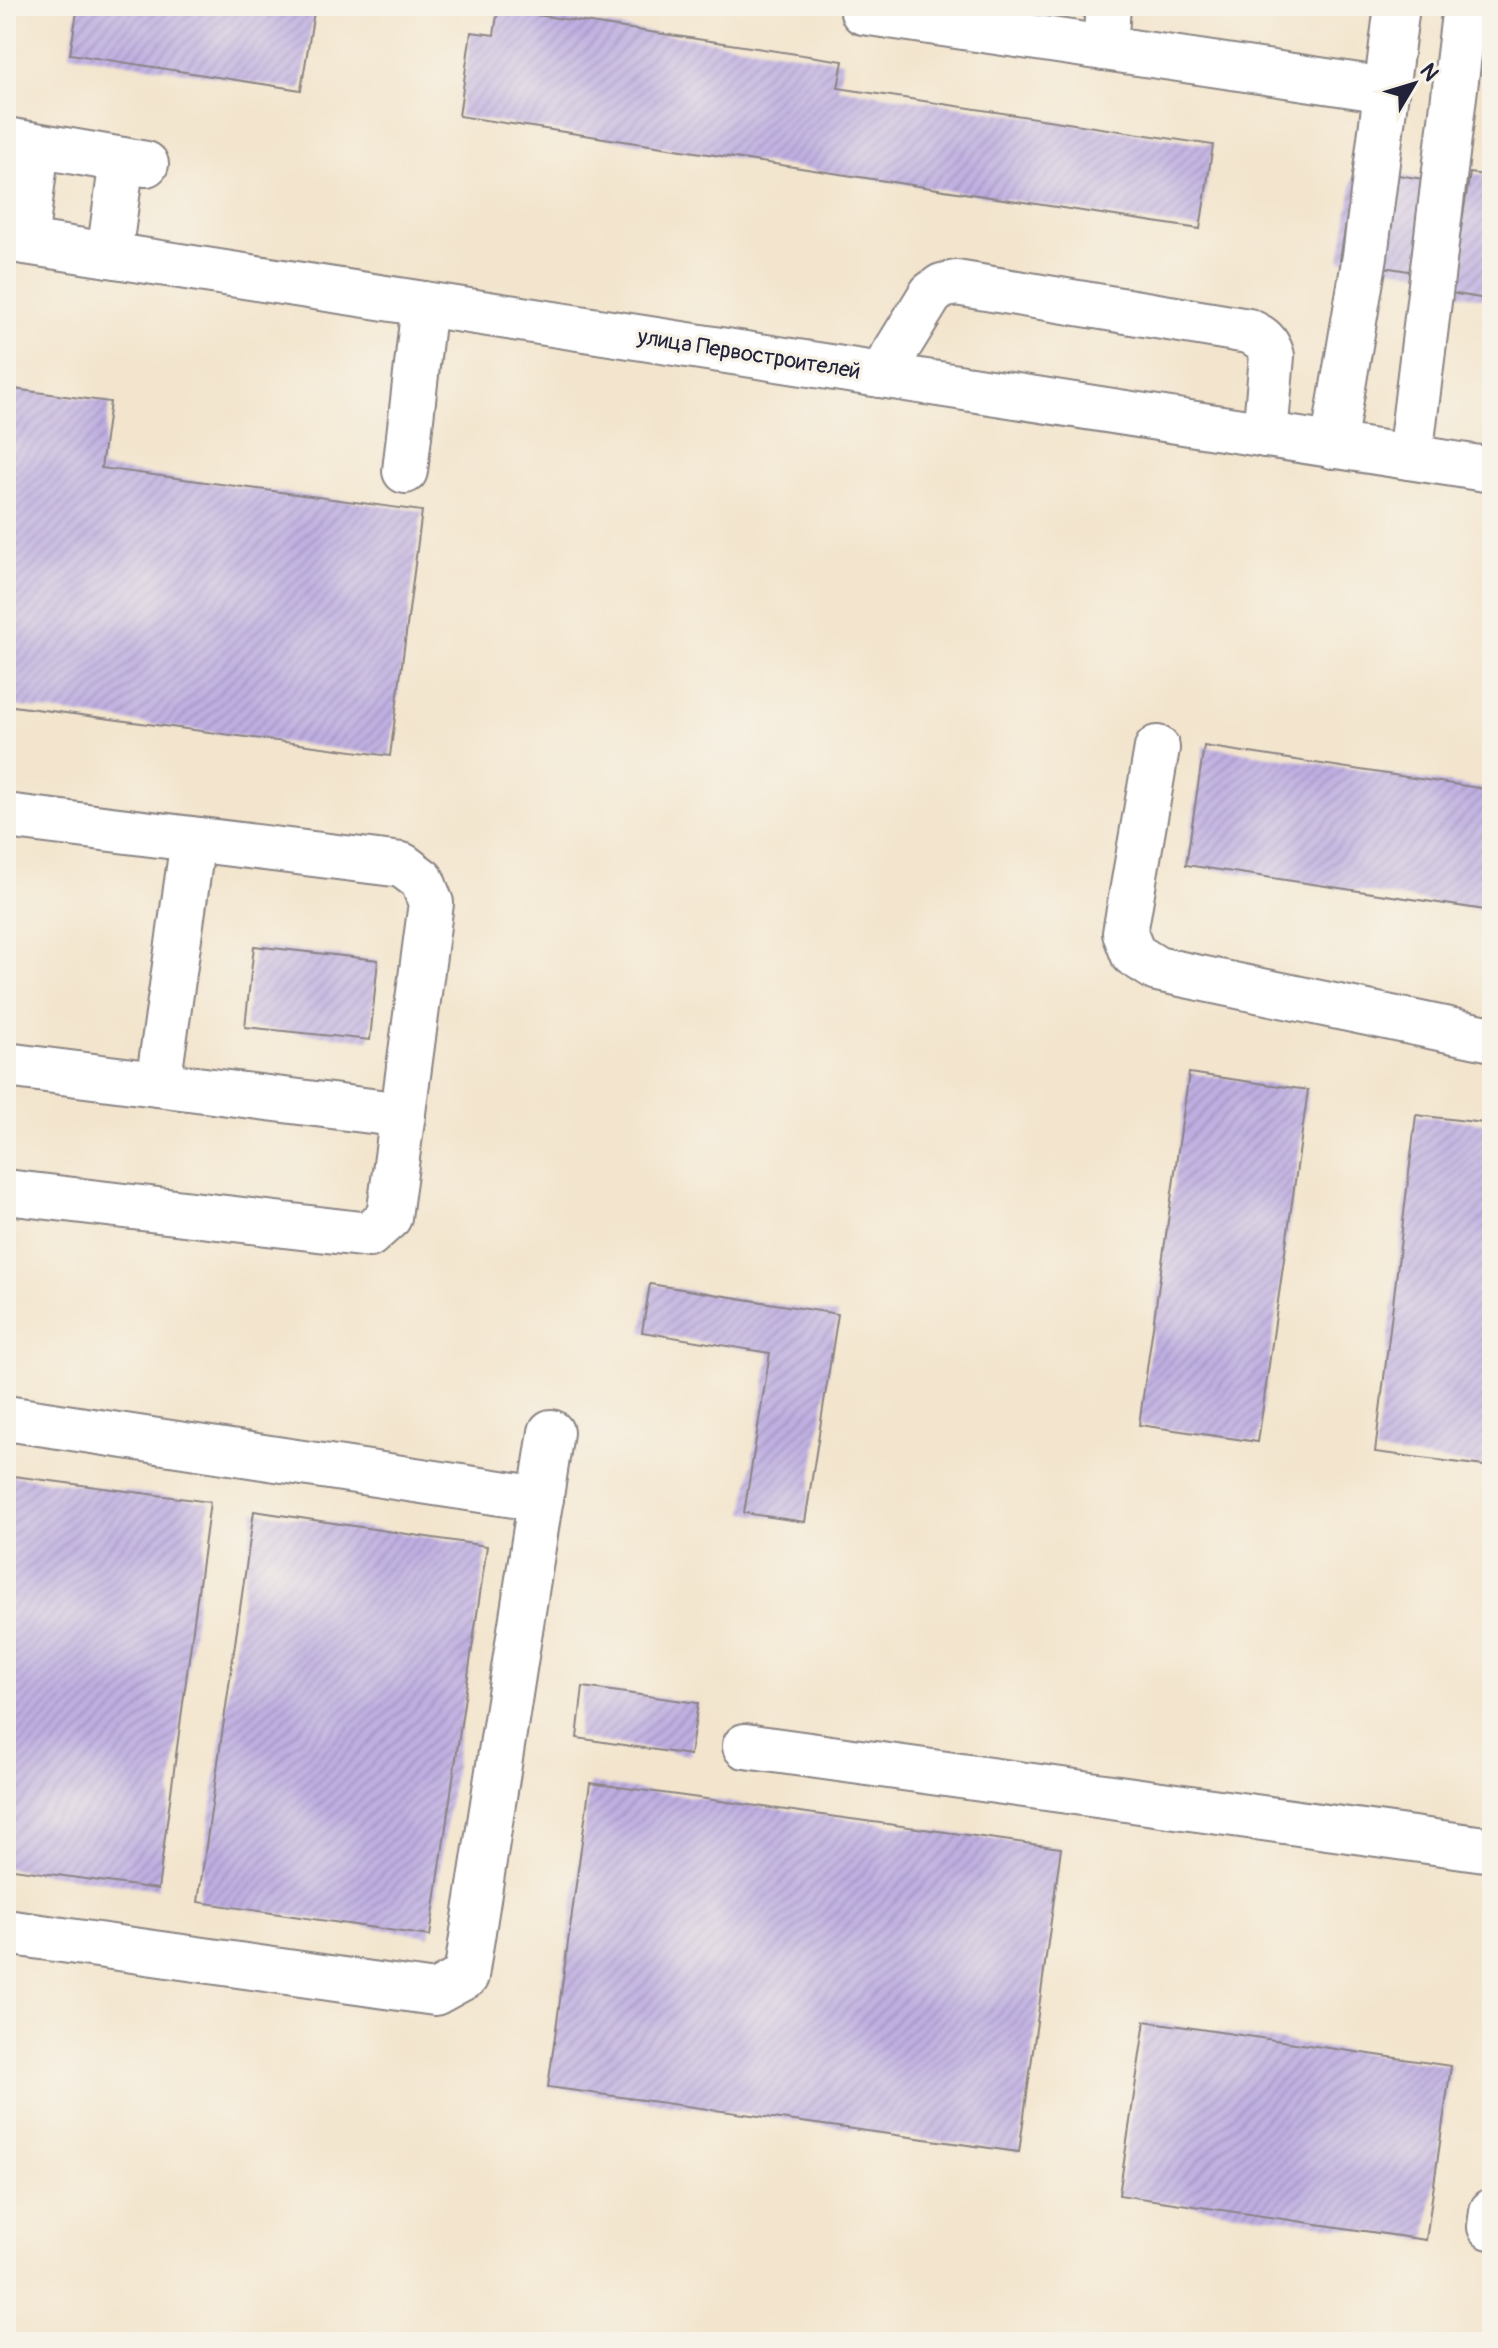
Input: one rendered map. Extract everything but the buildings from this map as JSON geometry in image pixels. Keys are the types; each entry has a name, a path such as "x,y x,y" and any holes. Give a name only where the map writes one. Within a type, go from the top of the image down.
{"street":[{"path":"1333,446 1365,256 1397,6"},
{"path":"1410,457 1465,6"},
{"path":"863,12 1107,27 1386,90"},
{"path":"15,240 22,143 134,162 109,255"},
{"name":"улица Первостроителей","path":"15,240 1492,470"},
{"path":"881,375 931,294 942,286 956,283 1248,331 1260,336 1269,344 1272,356 1265,435"},
{"path":"405,471 424,304"},
{"path":"1157,748 1125,933 1133,954 1157,969 1492,1039"},
{"path":"6,816 402,865 422,880 431,903 389,1217 369,1235 6,1192"},
{"path":"158,1084 193,840"},
{"path":"6,1065 403,1115"},
{"path":"6,1418 541,1499"},
{"path":"6,1932 435,1993 466,1976 551,1432"},
{"path":"745,1746 1492,1850"}]}
